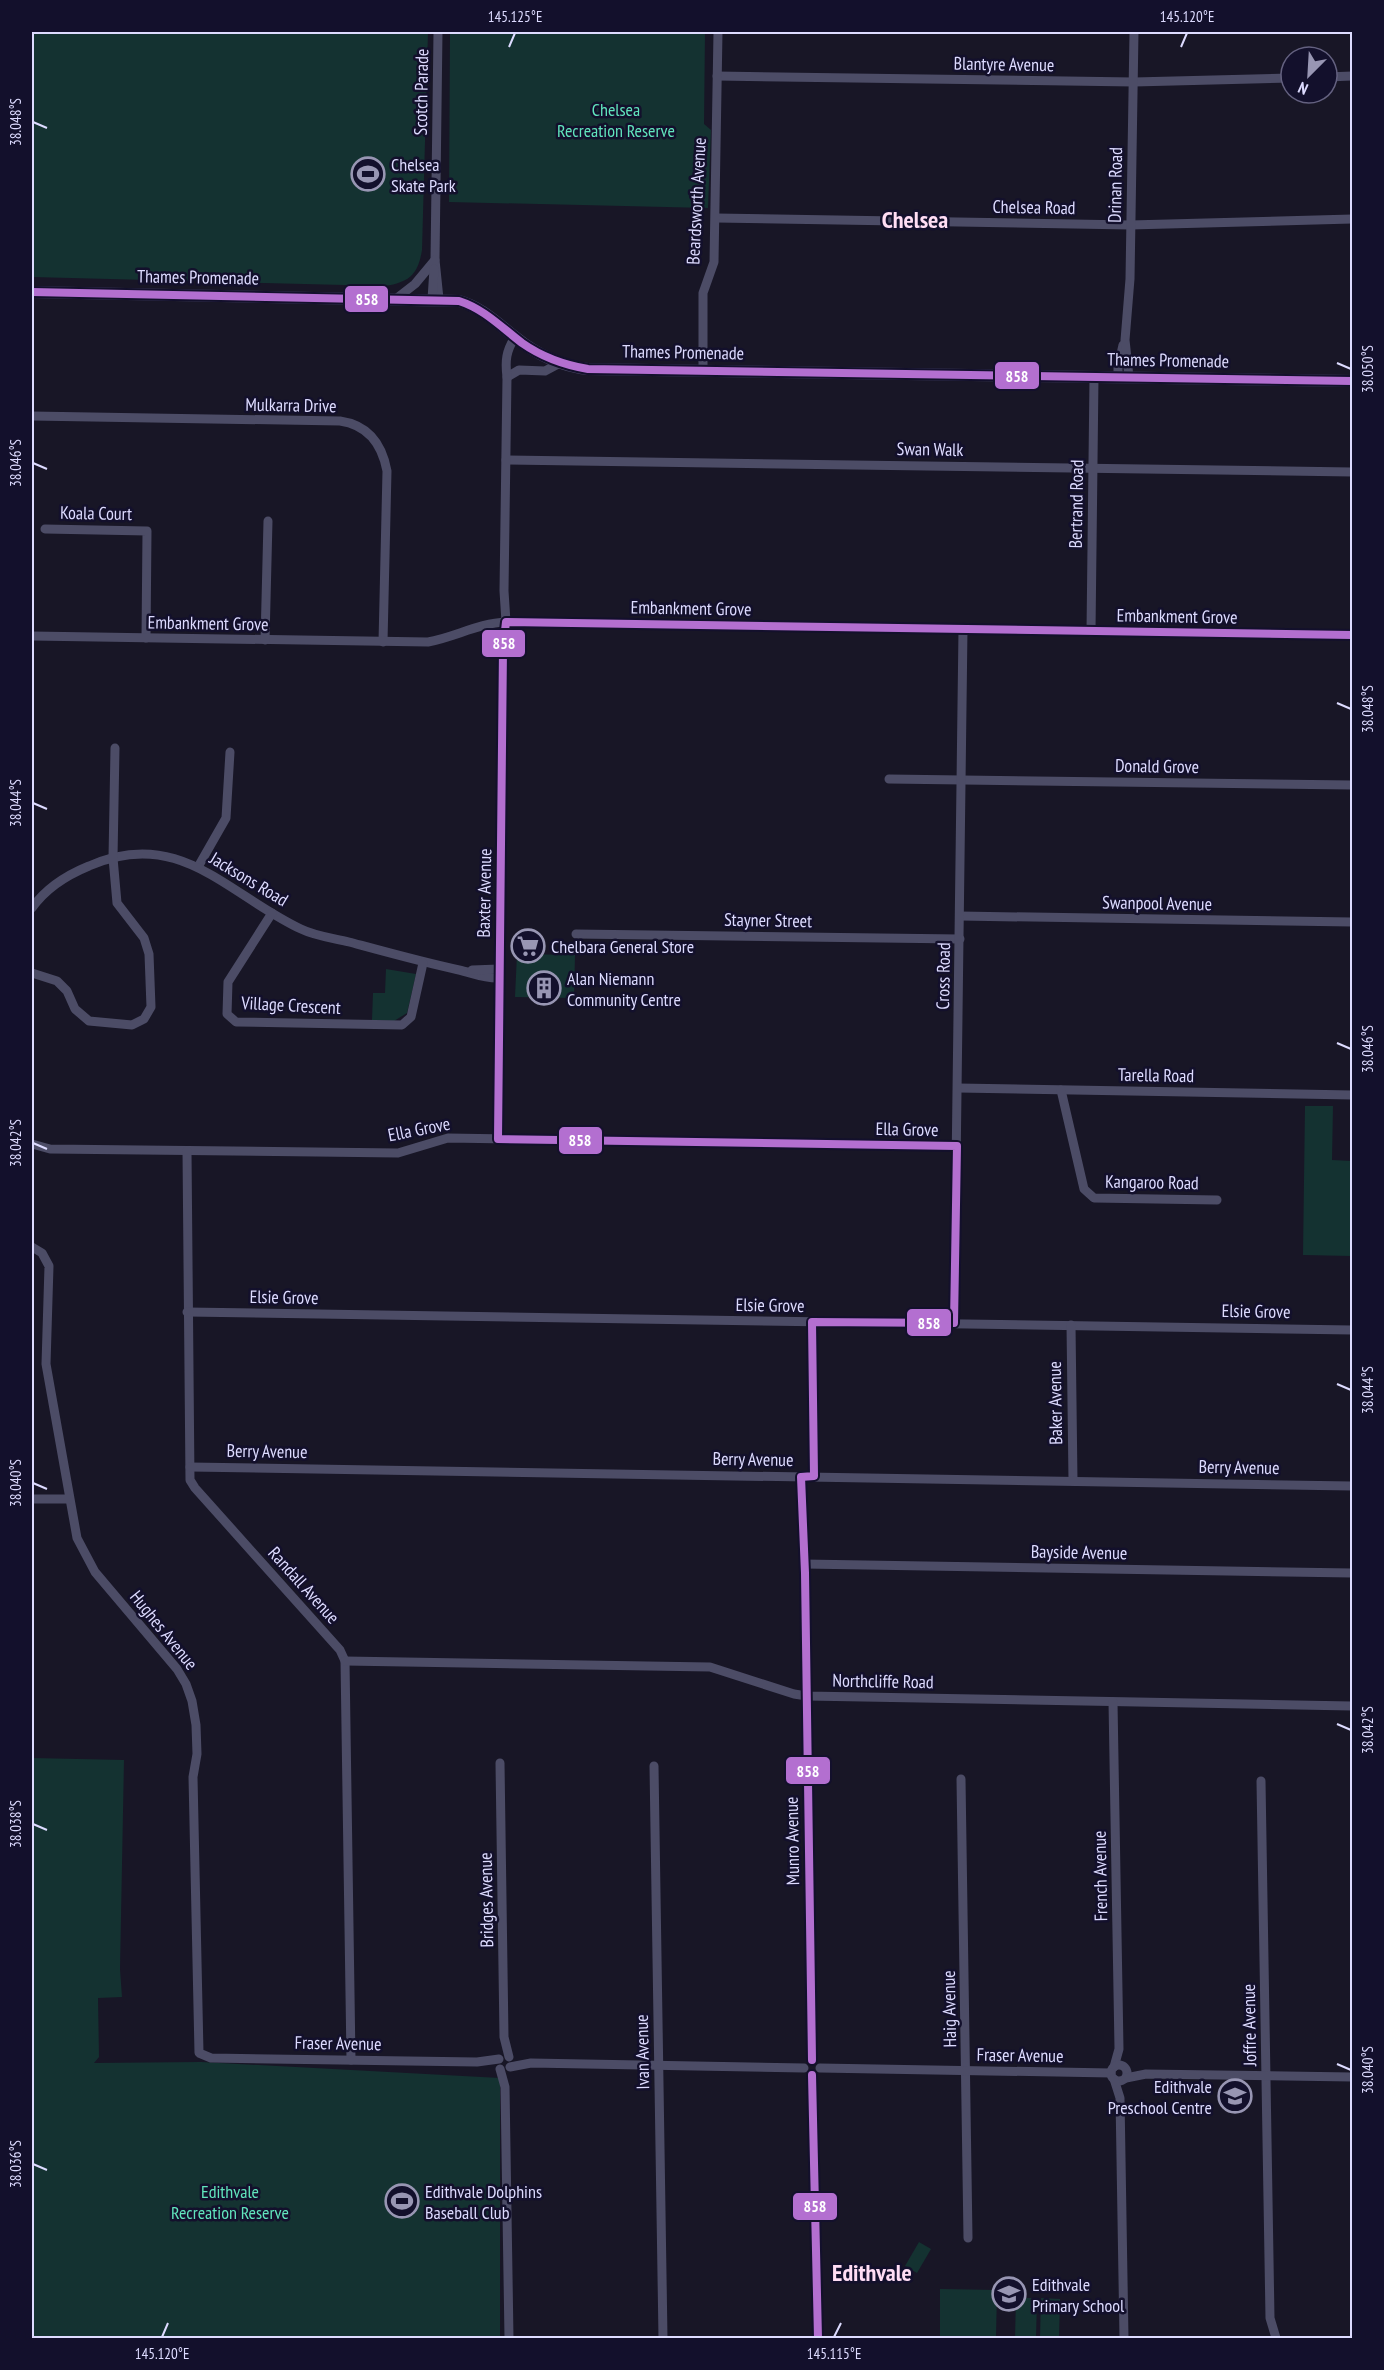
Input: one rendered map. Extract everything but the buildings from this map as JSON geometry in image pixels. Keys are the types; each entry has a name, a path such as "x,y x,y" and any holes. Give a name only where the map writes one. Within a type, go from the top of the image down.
{"main road":[{"name":"Thames Promenade","path":"32,292 459,301 476,307 537,353 560,363 588,369 1353,381"}],"street":[{"name":"Scotch Parade","path":"435,299 432,280 435,260 438,32"},
{"name":"Beardsworth Avenue","path":"703,371 703,293 714,262 716,218 718,32"},
{"name":"Drinan Road","path":"1124,377 1118,367 1125,339 1130,279 1134,32"},
{"name":"Blantyre Avenue","path":"717,76 1134,82 1279,78"},
{"name":"Chelsea Road","path":"716,218 1130,225 1353,219"},
{"path":"397,298 415,284 435,260"},
{"name":"Baxter Avenue","path":"498,1139 506,357 518,340"},
{"path":"507,377 517,371 546,370 560,363"},
{"name":"Bertrand Road","path":"1090,632 1094,377"},
{"name":"Mulkarra Drive","path":"32,416 340,421 365,429 384,453 387,471 383,642"},
{"name":"Swan Walk","path":"506,460 1353,472"},
{"path":"265,640 268,521"},
{"name":"Koala Court","path":"45,529 147,531 146,638"},
{"name":"Embankment Grove","path":"32,636 428,642 444,640 487,623 503,622 1353,635"},
{"name":"Cross Road","path":"954,1323 963,629"},
{"path":"32,973 57,981 67,990 75,1009 89,1021 132,1024 144,1018 151,1007 149,954 144,938 117,903 113,858 115,748"},
{"path":"198,867 226,818 230,752"},
{"name":"Donald Grove","path":"890,778 1353,785"},
{"name":"Jacksons Road","path":"33,901 65,876 99,862 138,853 172,857 198,867 303,930 423,963 499,974"},
{"name":"Village Crescent","path":"272,913 228,982 227,1014 236,1022 402,1025 411,1017 423,963"},
{"name":"Swanpool Avenue","path":"960,916 1353,922"},
{"name":"Stayner Street","path":"576,934 960,939"},
{"name":"Tarella Road","path":"958,1088 1353,1095"},
{"name":"Kangaroo Road","path":"1061,1090 1084,1189 1094,1198 1217,1200"},
{"name":"Ella Grove","path":"32,1144 50,1149 398,1153 448,1138 957,1146"},
{"name":"Randall Avenue","path":"187,1150 187,1312 190,1467 193,1486 340,1650 345,1661"},
{"name":"Hughes Avenue","path":"32,1247 42,1253 49,1266 46,1364 77,1538 95,1572 177,1669 192,1701 197,1742 193,1782 198,2049 200,2054"},
{"name":"Elsie Grove","path":"187,1312 1353,1330"},
{"path":"812,1322 814,1476"},
{"name":"Baker Avenue","path":"1071,1325 1073,1481"},
{"name":"Berry Avenue","path":"190,1467 1353,1486"},
{"name":"Munro Avenue","path":"801,1477 807,1696 812,2060"},
{"path":"32,1499 69,1499"},
{"name":"Bayside Avenue","path":"804,1564 1353,1574"},
{"path":"345,1661 351,2060"},
{"name":"Northcliffe Road","path":"345,1661 710,1667 794,1694 807,1696 1353,1706"},
{"name":"French Avenue","path":"1113,1702 1119,2049 1123,2094 1120,2098 1124,2338"},
{"name":"Bridges Avenue","path":"500,1763 508,2338"},
{"name":"Ivan Avenue","path":"654,1766 663,2338"},
{"name":"Haig Avenue","path":"961,1779 968,2238"},
{"name":"Joffre Avenue","path":"1261,1781 1270,2315 1276,2338"},
{"name":"Fraser Avenue","path":"200,2054 211,2058 804,2068"},
{"path":"816,2072 807,2074 804,2068 807,2062 812,2060 818,2063 816,2072 818,2338"},
{"name":"Fraser Avenue","path":"816,2072 967,2071 1353,2078"}],"green space":[{"path":"32,32 428,32 422,250 415,271 401,282 385,286 32,277"},
{"name":"Chelsea Recreation Reserve","path":"450,32 705,32 704,124 711,130 708,208 449,202"},
{"path":"517,954 575,955 574,998 515,997"},
{"path":"386,969 416,974 407,1013 394,1021 372,1020 373,993 385,993"},
{"path":"1305,1106 1333,1106 1332,1160 1352,1161 1352,1256 1303,1255"},
{"name":"Edithvale Recreation Reserve","path":"32,1758 124,1760 120,1969 122,1997 98,1998 99,2057 94,2063 201,2062 500,2078 500,2338 32,2338"},
{"path":"919,2242 931,2249 917,2273 905,2266"},
{"path":"940,2289 997,2290 996,2337 940,2337"},
{"path":"1016,2298 1037,2298 1036,2338 1015,2338"},
{"path":"1041,2298 1060,2299 1059,2338 1040,2338"}],"transit line":[{"name":"858","path":"32,292 459,301 484,314 537,352 562,363 588,369 1352,381"},
{"name":"858","path":"812,2060 805,1573 801,1477 814,1476 812,1322 954,1323 957,1146 498,1139 503,648 506,622 1352,635"},
{"name":"858","path":"812,2075 818,2338"}],"place":[{"name":"Chelsea Skate Park","path":"368,174"},
{"name":"Chelbara General Store","path":"528,946"},
{"name":"Alan Niemann Community Centre","path":"544,988"},
{"name":"Edithvale Preschool Centre","path":"1235,2096"},
{"name":"Edithvale Dolphins Baseball Club","path":"402,2201"},
{"name":"Edithvale Primary School","path":"1009,2294"}],"district":[{"name":"Chelsea","path":"915,219"},
{"name":"Edithvale","path":"872,2272"}]}
